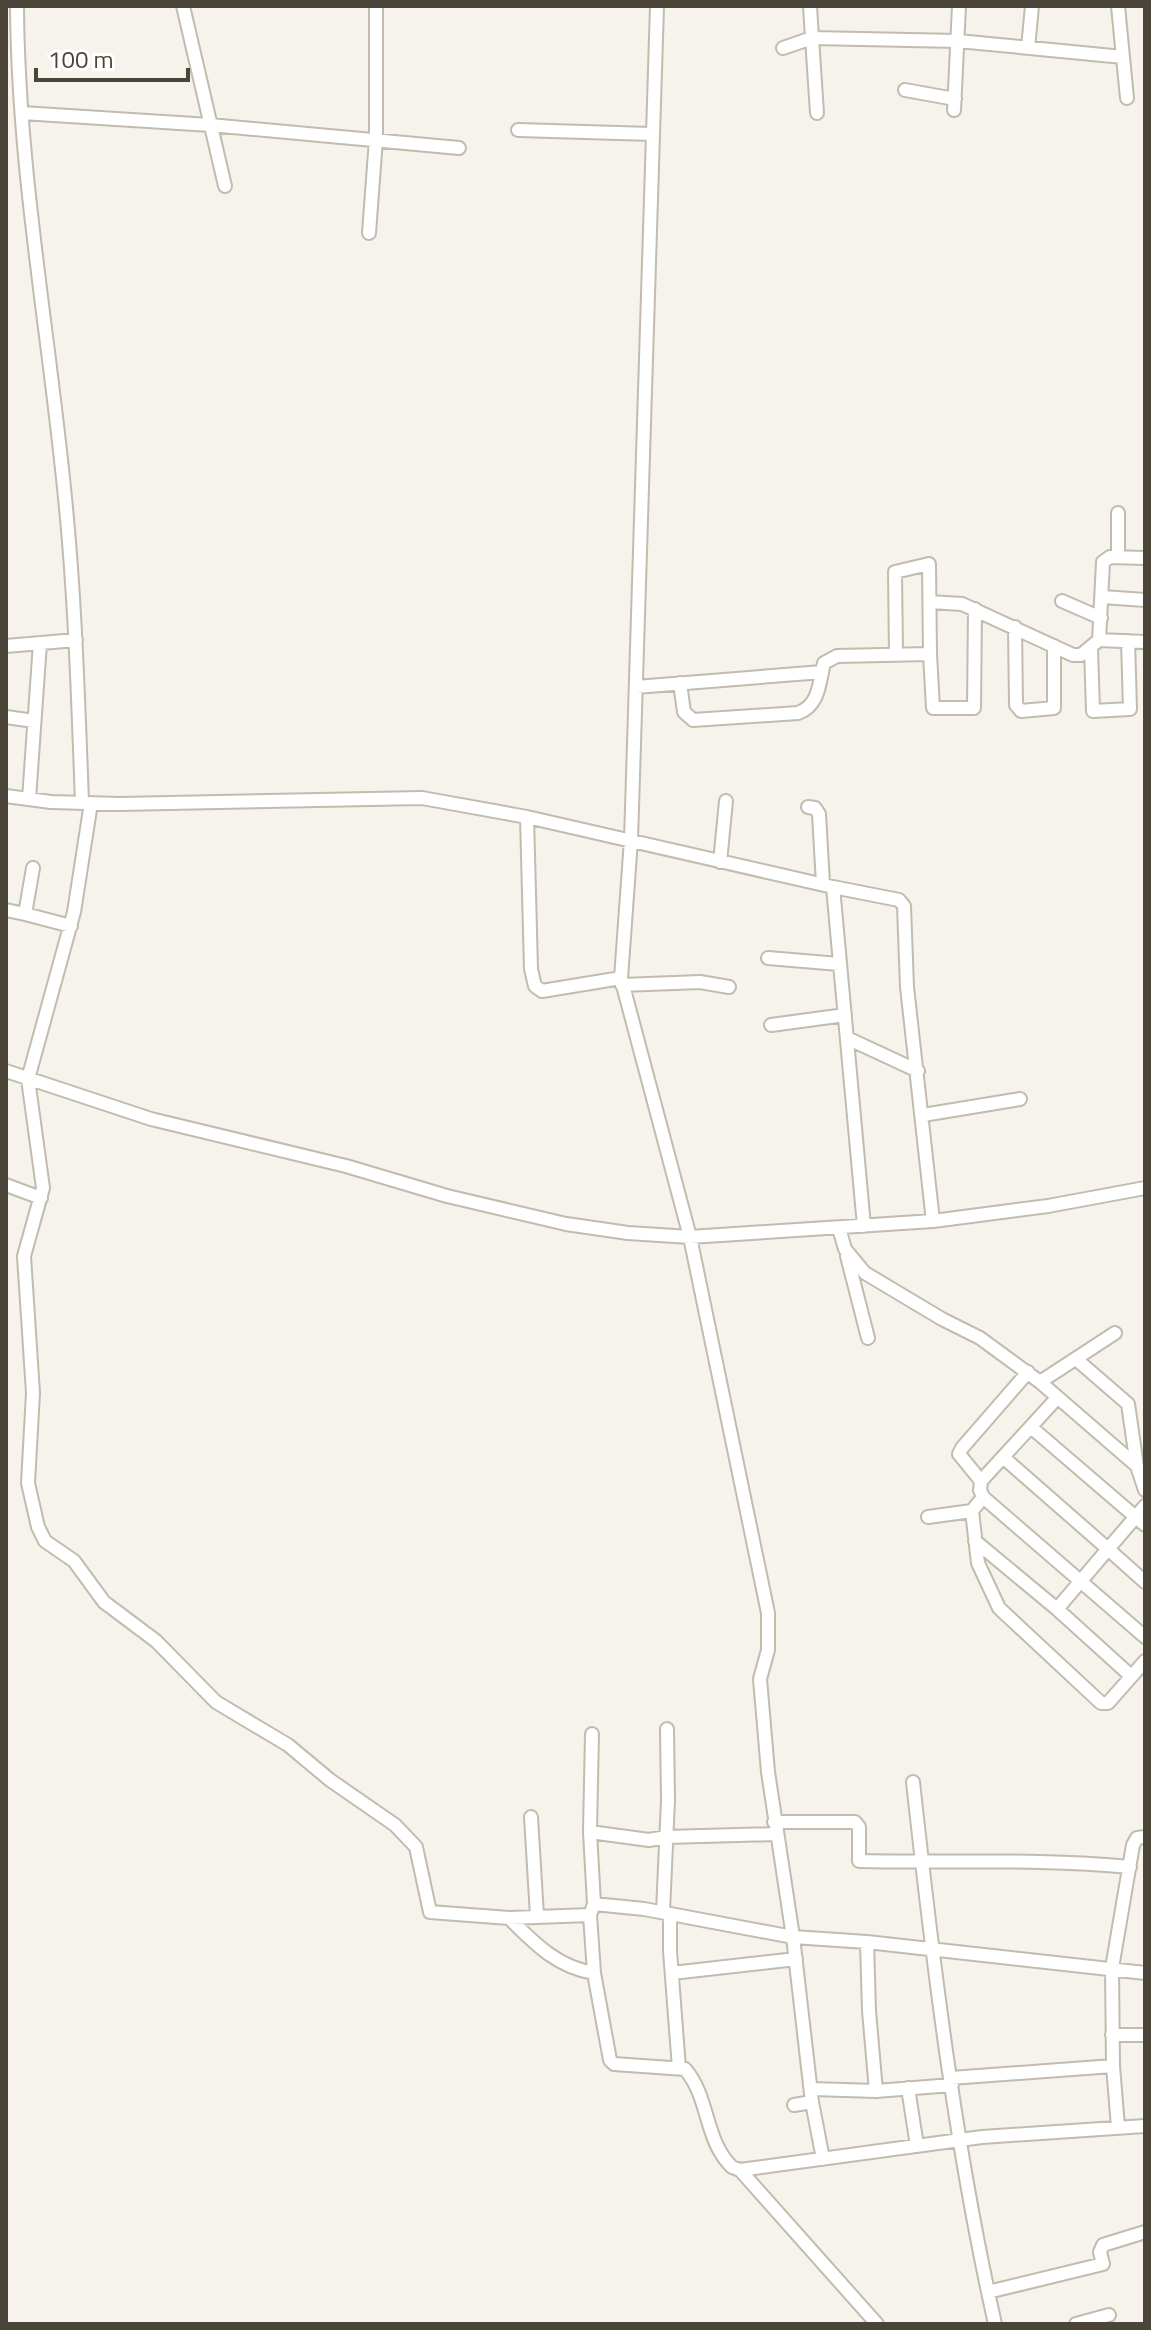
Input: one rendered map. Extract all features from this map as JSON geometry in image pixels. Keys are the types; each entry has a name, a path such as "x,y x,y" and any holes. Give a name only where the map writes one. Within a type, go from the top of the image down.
{"street":[{"path":"17,6 22,113 38,277 65,489 86,803 71,926 28,1079 43,1180 41,1198 24,1256 33,1393 28,1483 38,1527 45,1541 74,1561 104,1602 156,1641 216,1702 288,1745 410,1838 416,1847 430,1912 509,1918 592,1909 667,1913 793,1937 867,1942 1145,1973"},
{"path":"183,6 225,186"},
{"path":"369,233 376,139 376,6"},
{"path":"657,6 631,840 622,981 690,1237 768,1613 768,1650 760,1679 775,1828 823,2159"},
{"path":"810,6 817,113"},
{"path":"905,90 954,104 959,6"},
{"path":"1028,48 1032,6"},
{"path":"1118,6 1127,98"},
{"path":"783,48 812,38 958,41 1123,57"},
{"path":"22,113 210,125 459,148"},
{"path":"518,130 651,134"},
{"path":"1118,513 1118,557"},
{"path":"1128,641 1130,709 1093,711 1095,644 1101,618 1103,562 1110,557 1145,558"},
{"path":"896,654 895,572 929,564 933,708 974,708 975,609"},
{"path":"1102,597 1145,600"},
{"path":"930,602 948,601 975,609 1077,655 1085,653 1095,644 1145,642"},
{"path":"1062,601 1101,618"},
{"path":"1015,627 1016,705 1021,711 1054,708 1054,646"},
{"path":"6,646 76,640"},
{"path":"29,799 40,643"},
{"path":"680,683 684,712 693,720 798,713 811,706 819,690 824,663 837,656 930,654"},
{"path":"636,687 822,672"},
{"path":"6,717 34,721"},
{"path":"6,796 86,803 422,798 527,817 903,902 907,987 933,1221"},
{"path":"720,862 726,801"},
{"path":"808,807 815,808 819,814 845,1015 864,1226"},
{"path":"527,817 531,969 535,986 542,991 622,981 700,982 729,987"},
{"path":"25,914 33,868"},
{"path":"6,910 71,926"},
{"path":"768,958 839,964"},
{"path":"771,1025 845,1015"},
{"path":"847,1038 918,1071"},
{"path":"6,1071 151,1119 346,1166 447,1196 566,1224 628,1233 690,1237 933,1221 1048,1206 1145,1188"},
{"path":"923,1115 1020,1099"},
{"path":"6,1185 41,1198"},
{"path":"839,1228 868,1338"},
{"path":"845,1249 865,1273 980,1338 1028,1372 1137,1466"},
{"path":"1040,1382 1115,1333"},
{"path":"1076,1359 1128,1404 1137,1466 1145,1490"},
{"path":"981,1481 959,1454 1028,1372"},
{"path":"1057,1398 981,1481 980,1490 983,1497 1145,1637"},
{"path":"1032,1428 1141,1521"},
{"path":"1004,1458 1145,1582"},
{"path":"983,1497 972,1511 978,1563 999,1608 1101,1703 1108,1703 1145,1661"},
{"path":"1057,1609 1108,1549 1141,1521 1145,1506"},
{"path":"928,1517 972,1511"},
{"path":"975,1541 1131,1676"},
{"path":"667,1729 667,1913 679,2068"},
{"path":"592,1734 590,1832 594,1973 611,2063 685,2069 700,2092 710,2133 725,2161 740,2170 877,2324"},
{"path":"913,1782 959,2141 995,2324"},
{"path":"531,1817 537,1916"},
{"path":"590,1832 649,1840 855,1822 859,1827 859,1861 1030,1860 1130,1867"},
{"path":"1118,2127 1113,2066 1112,1968 1134,1840 1145,1837"},
{"path":"509,1918 538,1947 558,1961 594,1973"},
{"path":"867,1942 876,2091"},
{"path":"672,1973 796,1959"},
{"path":"1112,2035 1145,2035"},
{"path":"794,2105 812,2096 1113,2066"},
{"path":"908,2088 917,2146"},
{"path":"740,2170 959,2141 1145,2126"},
{"path":"988,2292 1103,2264 1100,2252 1103,2245 1145,2232"},
{"path":"1076,2324 1109,2315"}]}
